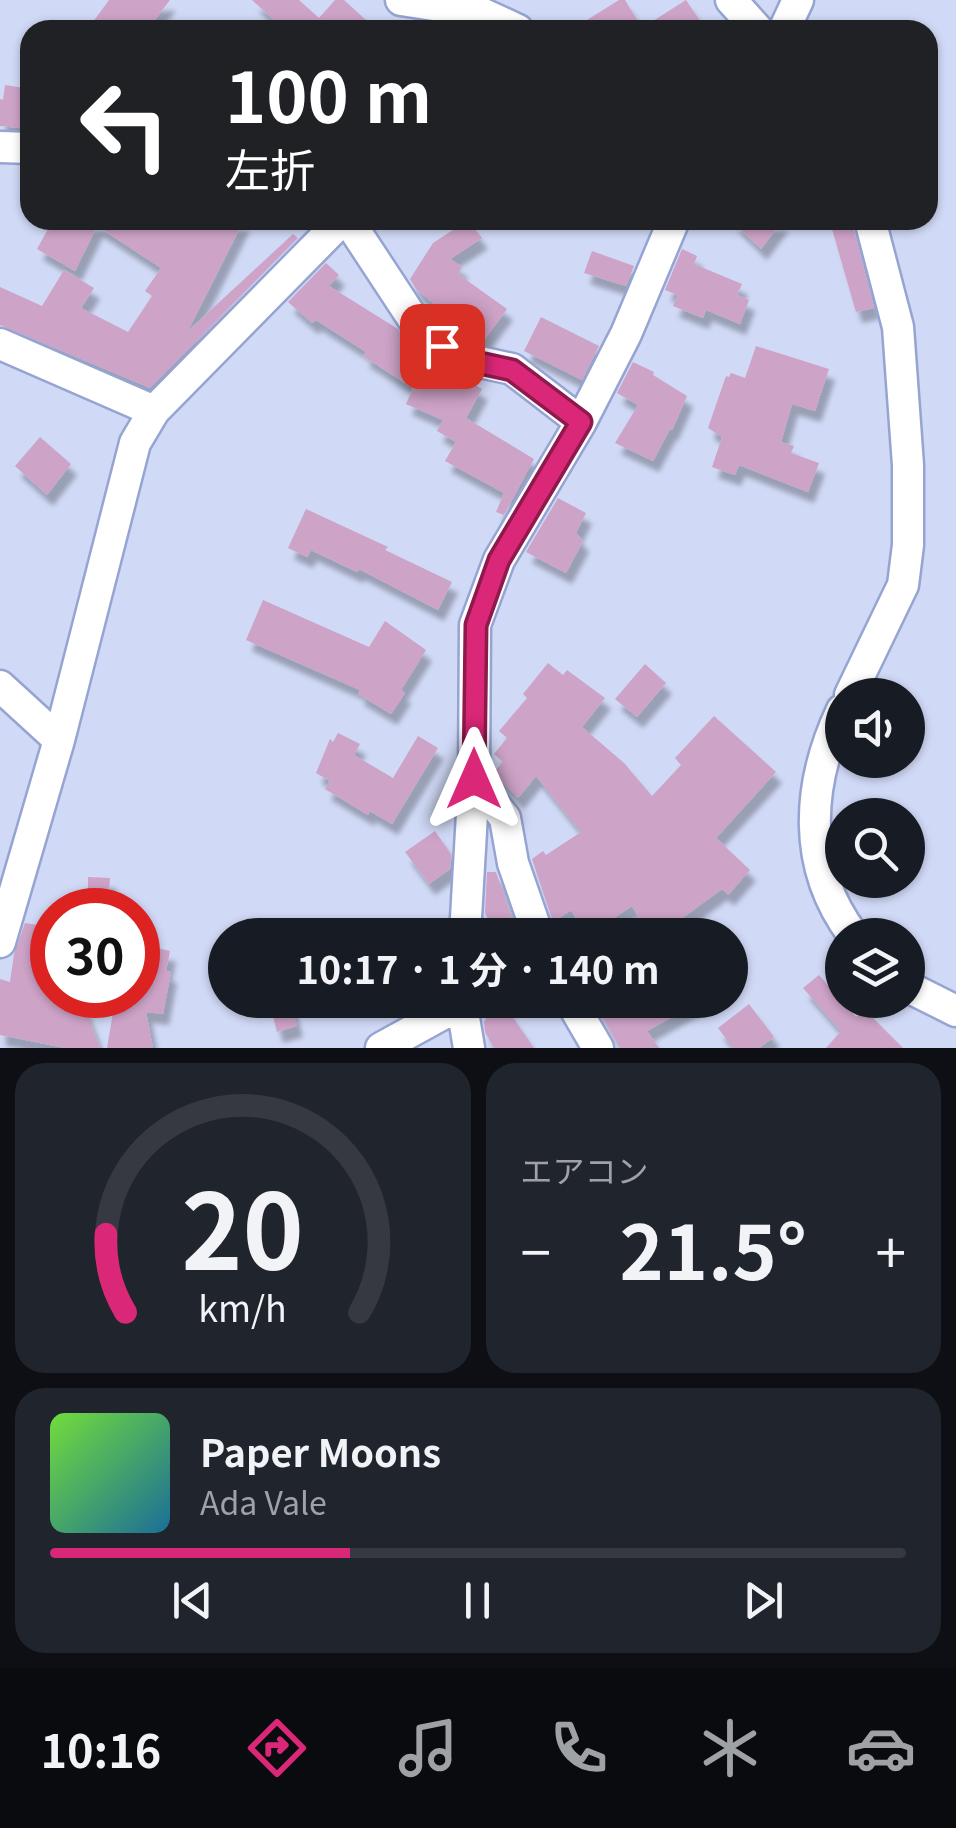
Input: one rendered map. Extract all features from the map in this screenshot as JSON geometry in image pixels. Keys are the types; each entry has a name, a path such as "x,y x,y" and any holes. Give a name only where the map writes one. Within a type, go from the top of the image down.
{"street":[{"path":"401,0 480,12 497,20"},
{"path":"731,0 749,20"},
{"path":"0,942 59,740 135,443 154,411 348,230"},
{"path":"360,230 417,325 466,360 512,370 581,422"},
{"path":"466,918 474,779 476,625 499,560 581,422 626,334 670,230"},
{"path":"858,678 903,585 908,545 908,465 898,328 873,230"},
{"path":"0,344 154,411"},
{"path":"0,686 59,740"},
{"path":"825,750 813,836 820,876 843,918"},
{"path":"474,779 505,818 513,863 532,918"},
{"path":"925,996 956,1011"},
{"path":"381,1048 433,1018"},
{"path":"464,1018 470,1048"},
{"path":"580,1018 598,1048"}],"building":[{"path":"109,0 170,0 155,20 94,20"},
{"path":"252,0 299,0 319,18 335,0 344,0 366,20 274,20"},
{"path":"625,0 637,20 587,20"},
{"path":"686,0 699,20 655,20"},
{"path":"5,85 20,87 20,128 0,126 0,99 3,100"},
{"path":"47,230 95,230 75,271 37,249"},
{"path":"103,230 239,230 188,331 293,234 298,238 150,388 0,325 0,287 42,306 64,270 94,288 81,308 128,332 152,296 145,291 161,268"},
{"path":"453,230 476,230 482,238 450,259 462,267 458,274 507,309 482,343 462,332 464,328 416,289 410,279 433,243"},
{"path":"741,230 775,230 761,249"},
{"path":"832,230 854,230 874,308 856,312"},
{"path":"682,249 697,256 694,264 742,284 737,295 749,300 740,324 706,310 703,318 673,306 678,295 665,290"},
{"path":"592,251 634,266 626,286 584,273"},
{"path":"326,263 339,275 329,286 398,329 407,341 405,344 482,389 466,418 534,459 504,515 496,512 504,493 445,461 456,442 437,431 443,420 406,404 413,388 363,356 366,352 316,320 312,323 288,302"},
{"path":"541,317 599,346 582,380 524,351"},
{"path":"756,346 829,369 815,411 792,404 781,442 794,446 791,453 819,463 808,492 739,465 735,475 712,467 722,437 708,428 726,376 731,373 745,378"},
{"path":"633,362 687,396 653,461 615,443 638,405 617,393"},
{"path":"40,437 71,464 47,495 15,466"},
{"path":"558,498 586,513 576,533 583,541 566,573 526,552"},
{"path":"306,509 452,582 438,610 359,569 357,572 311,550 307,557 288,548"},
{"path":"263,600 369,647 385,621 426,650 391,714 358,694 360,690 246,640"},
{"path":"548,663 563,675 567,670 605,698 582,727 624,763 652,796 681,765 675,758 714,716 776,772 716,838 750,870 728,895 722,889 682,918 639,918 632,906 614,918 576,918 571,910 552,918 532,859 543,851 546,855 581,832 536,776 518,798 493,773 503,762 494,754 507,738 499,731 527,698 523,694"},
{"path":"645,664 666,683 637,717 615,699"},
{"path":"338,733 360,744 354,755 393,778 418,736 438,748 392,824 370,811 368,815 325,789 330,781 316,773 330,739 333,742"},
{"path":"435,831 451,854 450,869 429,884 405,852"},
{"path":"487,872 496,872 512,918 488,918"},
{"path":"88,877 110,878 109,888 88,888"},
{"path":"25,923 30,924 30,1018 89,1018 100,1048 65,1048 0,1035 0,979 10,982 14,954"},
{"path":"160,949 170,951 166,971 171,972 163,1014"},
{"path":"819,975 825,982 825,1013 803,988"},
{"path":"748,1005 774,1037 759,1048 733,1048 718,1028 731,1018 748,1018"},
{"path":"112,1018 147,1018 153,1048 107,1048"},
{"path":"274,1018 295,1018 297,1026 277,1032"},
{"path":"513,1018 534,1048 494,1048 485,1032 486,1020"},
{"path":"602,1018 670,1018 647,1031 659,1048 620,1048"},
{"path":"830,1018 873,1018 903,1048 826,1048 841,1031"}],"route":[{"path":"442,346 466,360 512,370 581,422 499,560 476,625 474,779"}]}
